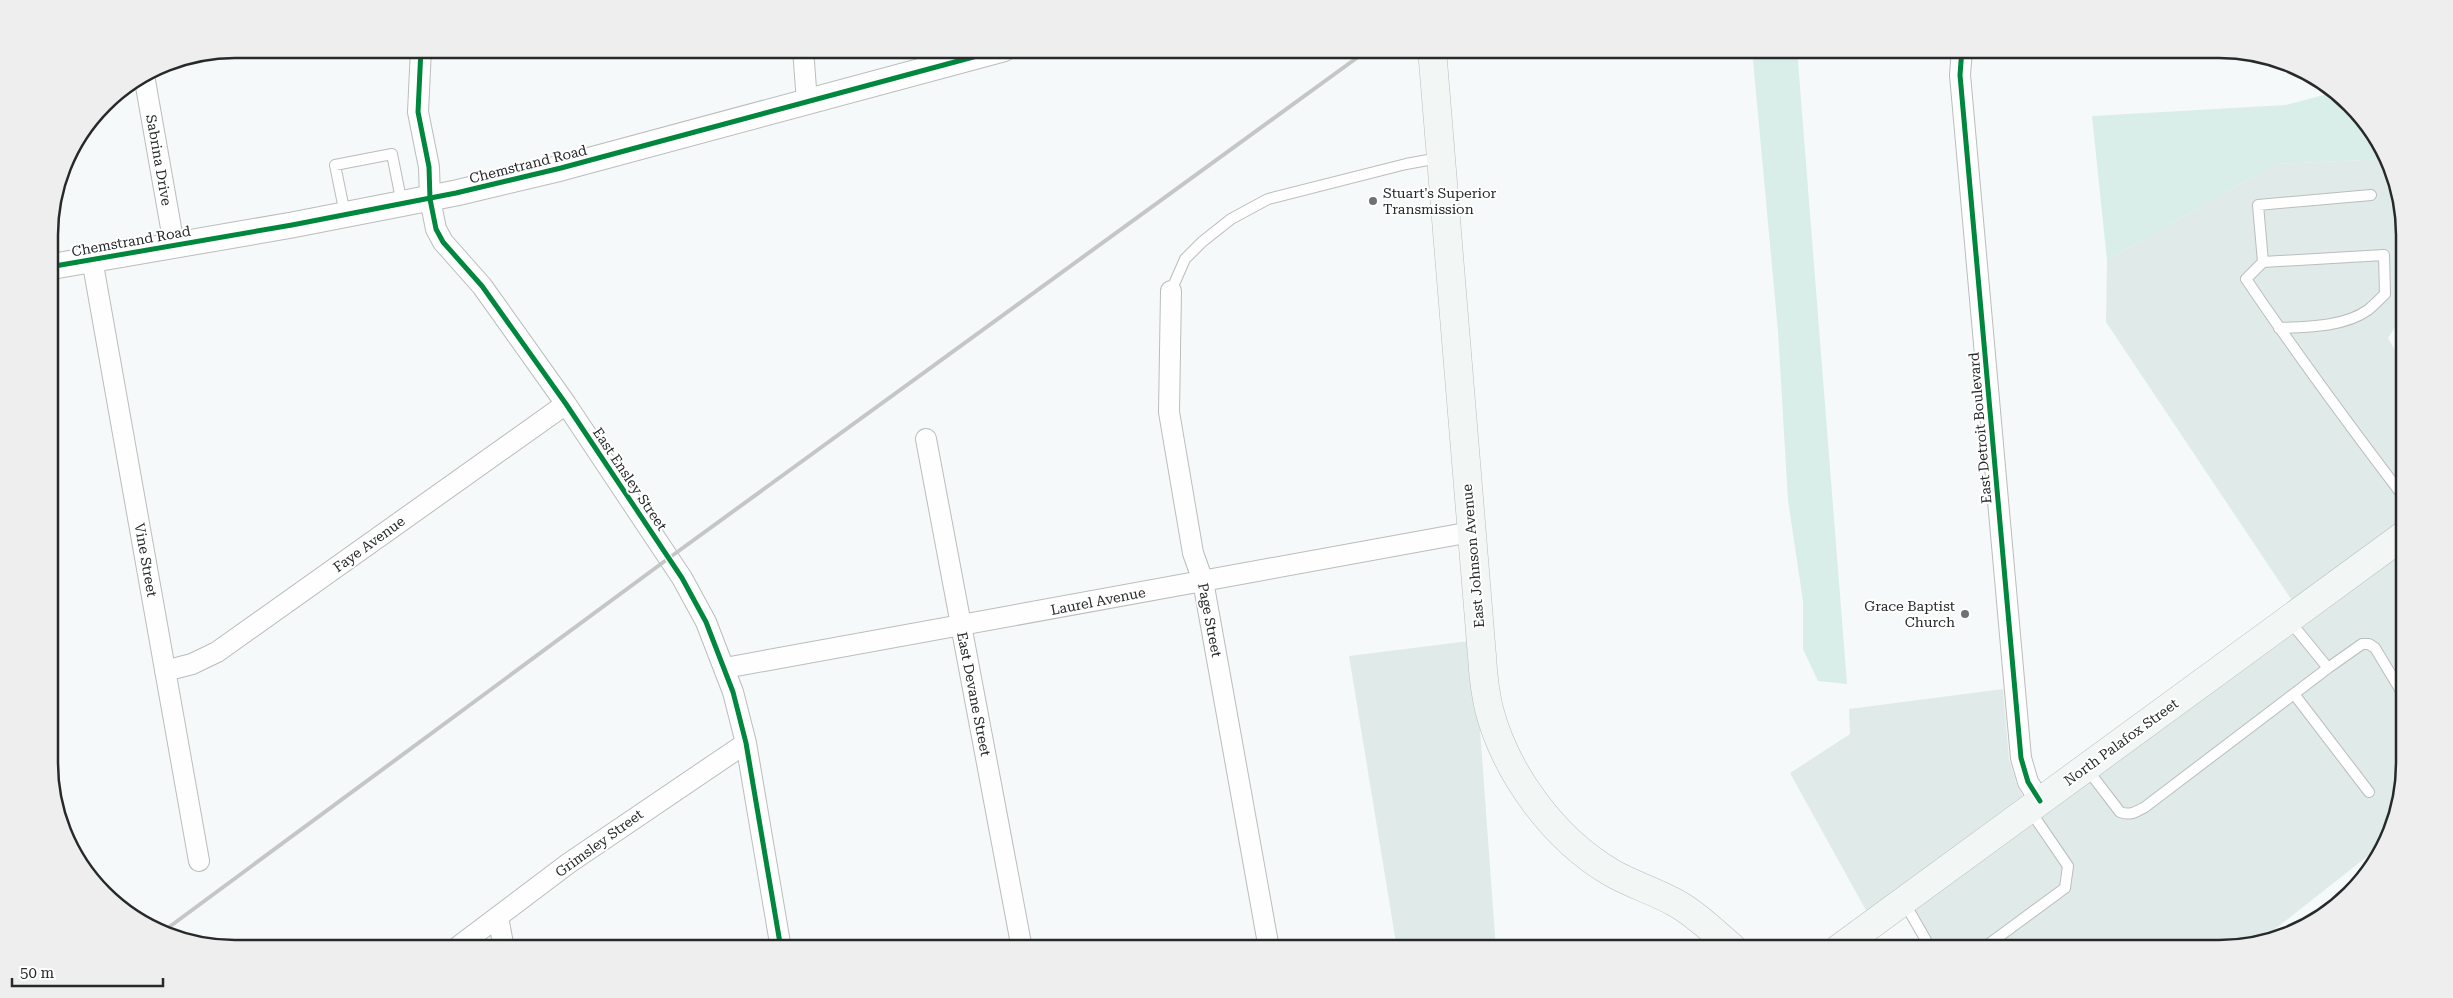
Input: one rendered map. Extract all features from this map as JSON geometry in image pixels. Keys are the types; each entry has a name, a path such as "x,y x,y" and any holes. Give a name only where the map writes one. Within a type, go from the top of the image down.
{"main road":[{"name":"East Johnson Avenue","path":"1433,58 1482,662 1489,709 1503,744 1524,786 1545,817 1574,846 1612,873 1676,902 1723,940"},
{"name":"North Palafox Street","path":"1850,940 2396,541"}],"street":[{"name":"East Ensley Street","path":"421,58 418,112 429,167 430,199 434,223 444,242 482,286 566,404 682,578 706,622 725,668 746,743 779,940"},
{"path":"804,58 807,102"},
{"name":"Chemstrand Road","path":"58,265 430,199 561,168 970,58"},
{"name":"East Detroit Boulevard","path":"1961,58 1960,74 2021,758 2035,805"},
{"name":"Sabrina Drive","path":"145,82 174,245"},
{"name":"Vine Street","path":"92,259 199,861"},
{"name":"Page Street","path":"1171,291 1169,412 1193,553 1203,581 1267,940"},
{"name":"Faye Avenue","path":"165,671 192,664 218,652 566,404"},
{"name":"East Devane Street","path":"926,439 1020,940"},
{"name":"Laurel Avenue","path":"725,668 1471,532"},
{"name":"Grimsley Street","path":"467,940 656,802 746,743"},
{"path":"498,917 502,940"}],"lane":[{"path":"346,215 335,165 392,154 402,204"},
{"path":"1171,291 1185,259 1202,242 1231,219 1268,199 1406,164 1440,158"},
{"path":"2263,262 2258,205 2371,196"},
{"path":"2279,328 2309,327 2340,322 2367,311 2385,294 2384,255 2263,262 2246,279 2279,328 2331,401 2396,486"},
{"path":"2288,619 2328,668"},
{"path":"2086,768 2120,812 2134,813 2362,644 2369,644 2374,648 2396,683"},
{"path":"2294,694 2369,792"},
{"path":"1994,940 2066,888 2068,866 2035,805"},
{"path":"1903,902 1926,940"}],"shaded area":[{"path":"1753,58 1798,58 1847,684 1818,681 1803,649 1803,601 1788,500 1778,331"},
{"path":"2326,94 2352,118 2366,136 2379,159 2275,164 2107,260 2092,116 2286,105"},
{"path":"2379,159 2386,177 2392,200 2396,234 2396,326 2388,338 2396,352 2396,528 2293,602 2106,322 2107,260 2275,164"},
{"path":"2396,553 2396,764 2394,787 2386,821 2371,853 2271,932 2230,940 1919,940 1913,907"},
{"path":"1469,641 1479,715 1495,940 1396,940 1349,656"},
{"path":"2003,689 2009,759 2017,785 2024,798 1868,914 1790,773 1850,734 1849,709"}],"railway":[{"path":"168,928 669,558 1357,58"}],"cycle path":[{"path":"421,58 418,112 429,167 430,199 436,229 443,242 482,286 566,404 682,578 706,622 733,692 746,743 779,940"},
{"path":"58,265 292,225 456,193 561,168 970,58"},
{"path":"1961,58 1960,75 2021,758 2028,782 2040,801"}],"place":[{"name":"Stuart's Superior Transmission","path":"1373,201"},
{"name":"Grace Baptist Church","path":"1965,614"}]}
